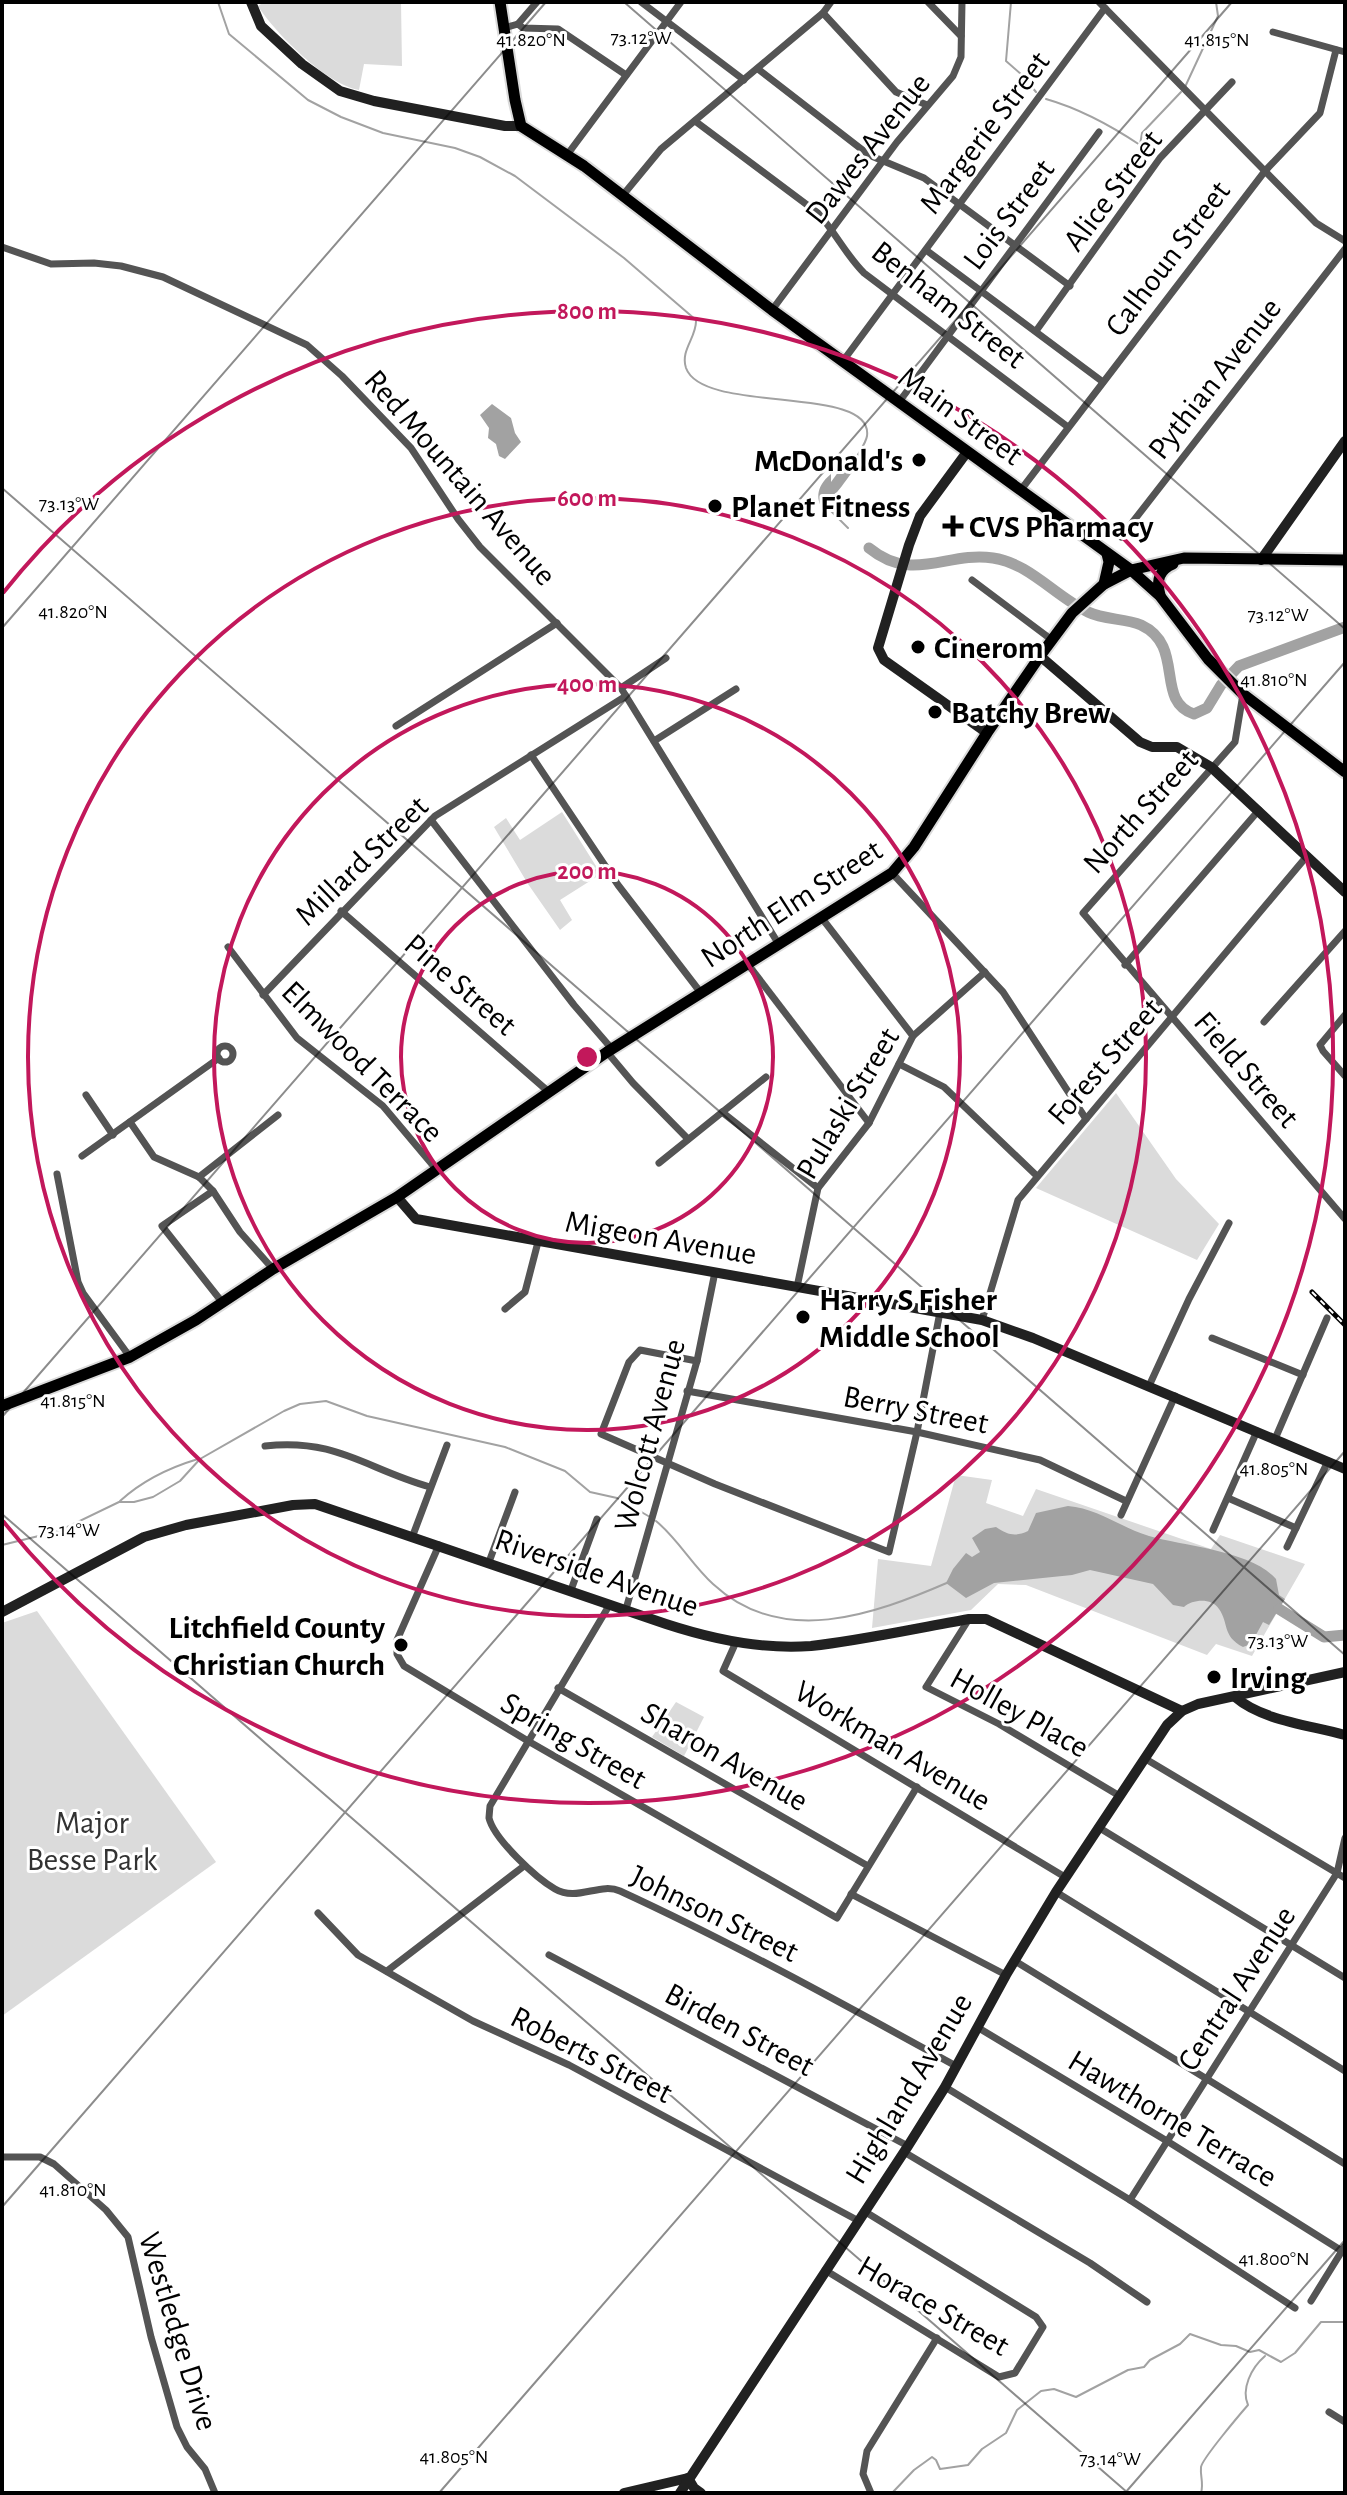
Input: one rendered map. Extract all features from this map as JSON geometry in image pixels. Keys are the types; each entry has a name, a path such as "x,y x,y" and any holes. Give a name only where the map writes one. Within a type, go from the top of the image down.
{"main road":[{"path":"500,2 521,126"},
{"name":"Main Street","path":"521,126 623,195 772,310 1131,570 1160,596 1208,659 1243,694 1345,772"},
{"path":"1104,584 1109,562 1107,554"},
{"path":"1160,596 1157,585 1161,573 1184,558"},
{"name":"North Elm Street","path":"397,1197 610,1050 892,873 914,847 1040,656 1072,613 1104,584 1131,570 1184,558 1345,560"},
{"path":"2,1406 130,1357 397,1197"}],"street":[{"path":"251,2 261,26 302,64 340,91 405,107 505,126 521,126"},
{"path":"504,28 518,24 537,2"},
{"path":"641,2 744,80"},
{"path":"567,155 681,2"},
{"path":"623,195 661,149 823,13 831,2"},
{"path":"928,2 961,36"},
{"name":"Dawes Avenue","path":"772,310 927,105 953,76 961,57 962,2"},
{"path":"1102,5 1316,223 1345,241"},
{"name":"Margerie Street","path":"843,361 960,205 1102,5"},
{"path":"823,13 896,92 927,105"},
{"path":"518,24 523,28 558,29 626,75"},
{"path":"1273,32 1345,52"},
{"name":"Calhoun Street","path":"1020,491 1265,171 1320,113 1336,50"},
{"path":"758,69 869,155 924,178 1070,286"},
{"name":"Alice Street","path":"1036,331 1160,158 1232,82"},
{"name":"Benham Street","path":"695,121 818,213 853,261 892,295 1068,427"},
{"name":"Lois Street","path":"899,402 1099,132"},
{"name":"Red Mountain Avenue","path":"2,247 51,264 121,266 163,277 307,345 411,448 480,547 621,688 778,943"},
{"name":"Pythian Avenue","path":"1121,537 1345,249"},
{"path":"926,250 1103,382"},
{"path":"1261,560 1345,441"},
{"path":"967,452 920,516 880,635 878,652 884,660 987,733"},
{"path":"972,580 1052,640"},
{"path":"396,726 557,623"},
{"path":"1040,656 1140,742 1152,747 1177,747 1211,767 1345,892"},
{"path":"621,688 666,658"},
{"path":"654,741 736,689"},
{"name":"North Street","path":"1083,913 1235,742 1243,694"},
{"name":"Millard Street","path":"263,995 431,820 626,696"},
{"path":"531,755 618,885 701,993"},
{"path":"1125,965 1259,810"},
{"path":"431,820 633,1083 688,1139"},
{"name":"Forest Street","path":"982,1320 1018,1200 1307,856"},
{"path":"892,873 1003,992 1086,1119"},
{"name":"Pine Street","path":"341,911 550,1093"},
{"name":"Field Street","path":"1083,913 1345,1219"},
{"path":"821,917 913,1036"},
{"path":"1264,1022 1345,931"},
{"name":"Elmwood Terrace","path":"228,947 307,1048 383,1106 436,1169"},
{"path":"747,963 869,1123"},
{"name":"Pulaski Street","path":"797,1287 818,1188 869,1123 913,1036 985,972"},
{"path":"1345,1015 1320,1045 1345,1076"},
{"path":"82,1156 219,1058"},
{"path":"899,1064 944,1087 1037,1176"},
{"path":"659,1163 766,1077"},
{"path":"86,1095 113,1135"},
{"path":"722,1112 818,1188"},
{"path":"199,1177 278,1115"},
{"path":"130,1122 154,1157 199,1177 213,1191 240,1232 273,1269"},
{"path":"57,1174 78,1282 130,1357"},
{"path":"213,1191 162,1226 222,1302"},
{"name":"Migeon Avenue","path":"397,1197 416,1219 982,1320 1344,1466"},
{"path":"1149,1386 1189,1299 1229,1223"},
{"path":"505,1309 525,1292 538,1242"},
{"name":"Wolcott Avenue","path":"626,1609 697,1361 715,1272"},
{"path":"697,1361 640,1350 629,1362 601,1434 889,1552 917,1432 940,1312"},
{"path":"1275,1439 1327,1318"},
{"path":"1212,1338 1303,1375"},
{"name":"Berry Street","path":"687,1391 917,1432 1040,1460 1126,1501"},
{"path":"1121,1515 1175,1396"},
{"path":"1213,1530 1257,1431"},
{"path":"265,1446 291,1443 316,1445 353,1456 387,1473 430,1487"},
{"path":"413,1535 447,1445"},
{"path":"1287,1547 1328,1461"},
{"path":"489,1562 515,1492"},
{"path":"1228,1498 1296,1528"},
{"name":"Riverside Avenue","path":"2,1612 144,1537 186,1525 293,1505 315,1504 702,1636 736,1642 810,1646 969,1619 986,1619 1182,1711"},
{"path":"571,1590 597,1519"},
{"name":"Spring Street","path":"439,1545 397,1640 397,1654 404,1666 528,1741 837,1918 851,1894"},
{"path":"528,1741 610,1604"},
{"name":"Holley Place","path":"969,1619 926,1687 999,1724 1118,1795"},
{"name":"Workman Avenue","path":"736,1642 723,1671 1065,1877"},
{"path":"1182,1711 1198,1704 1345,1672"},
{"name":"Sharon Avenue","path":"558,1688 868,1866"},
{"path":"1235,1697 1247,1708 1345,1735"},
{"name":"Highland Avenue","path":"680,2493 945,2087 1006,1975 1065,1877 1167,1725 1182,1711"},
{"name":"Johnson Street","path":"528,1741 495,1796 489,1818 524,1866 559,1891 573,1894 615,1889 796,1979 956,2066"},
{"path":"1144,1758 1345,1878"},
{"path":"917,1787 851,1894 1006,1975"},
{"path":"1098,1827 1345,1978"},
{"name":"Central Avenue","path":"1130,2200 1337,1873 1345,1838"},
{"path":"387,1971 524,1866"},
{"path":"1056,1892 1345,2071"},
{"name":"Roberts Street","path":"318,1913 358,1955 473,2021 569,2065 860,2216 1036,2317 1043,2327"},
{"name":"Birden Street","path":"549,1955 906,2149 1147,2302"},
{"path":"1015,1961 1345,2164"},
{"name":"Hawthorne Terrace","path":"977,2027 1344,2248"},
{"path":"945,2087 1130,2200 1295,2308"},
{"name":"Westledge Drive","path":"2,2157 40,2157 54,2164 106,2210 128,2237 151,2337 177,2427 187,2447 205,2469 215,2493"},
{"path":"1311,2301 1344,2248"},
{"name":"Horace Street","path":"825,2270 999,2377 1015,2373 1043,2327"},
{"path":"871,2493 863,2474 867,2451 937,2338"},
{"path":"1329,2412 1345,2422"},
{"path":"624,2493 688,2478 701,2493"}],"green space":[{"path":"264,2 401,2 402,66 364,64 359,90 346,86 317,68 289,43 258,6"},
{"path":"562,812 601,874 560,900 572,920 560,930 494,827 506,818 520,840"},
{"path":"1116,1093 1176,1179 1219,1224 1197,1260 1036,1188"},
{"path":"956,1475 992,1480 986,1503 1023,1516 1036,1489 1211,1549 1220,1535 1305,1564 1252,1656 1216,1644 1207,1655 1026,1585 998,1584 971,1610 872,1628 878,1559 931,1566"},
{"name":"Major Besse Park","path":"37,1611 216,1862 2,2016 2,1623"},
{"path":"676,1702 704,1717 684,1756 652,1737"}],"shaded area":[{"path":"492,404 511,418 521,442 505,459 499,456 496,444 488,438 489,428 480,415"},
{"path":"852,453 859,462 822,508 818,498 821,485 831,474 831,482"},
{"path":"1068,1506 1089,1510 1149,1536 1251,1562 1276,1579 1279,1595 1285,1599 1269,1625 1263,1622 1251,1644 1243,1647 1232,1638 1216,1605 1197,1601 1184,1607 1173,1605 1153,1584 1090,1570 1072,1575 994,1583 966,1598 946,1583 966,1553 972,1557 980,1552 972,1538 985,1529 996,1527 1012,1534 1023,1533 1028,1531 1036,1513"}],"waterway":[{"path":"218,2 229,34 308,100 383,133 455,148 480,157 515,176 624,258 696,320 685,361 686,368 699,382 722,391 844,410 862,420 867,436 856,458"},
{"path":"1011,2 1006,61 1036,92"},
{"path":"1185,87 1218,16 1216,2"},
{"path":"1046,99 1095,118 1140,145 1142,133 1181,92"},
{"path":"826,506 848,528"},
{"path":"869,548 900,564 930,564 976,557 1006,561 1019,566 1088,612 1141,625 1155,634 1163,646 1175,698 1194,714 1207,708 1221,685 1239,666 1345,627"},
{"path":"2,1545 59,1531 119,1502 153,1497 180,1481 200,1459 284,1411 300,1404 326,1401 367,1416 505,1447 565,1471 590,1492 617,1498 650,1517"},
{"path":"120,1501 156,1476 198,1459"},
{"path":"656,1521 713,1584 740,1604 768,1615 798,1620 859,1614 949,1582"},
{"path":"1279,1609 1324,1637 1345,1635"},
{"path":"892,2493 932,2457 940,2469 968,2465 982,2449 1006,2433 1017,2410 1041,2391 1054,2389 1076,2397 1128,2370 1144,2367 1190,2334 1250,2352 1259,2350 1281,2362 1295,2353 1321,2322 1345,2322"},
{"path":"1201,2493 1203,2462 1248,2405 1246,2392 1249,2379 1255,2366 1265,2356"}],"railway":[{"path":"1312,1292 1345,1325"}],"place":[{"name":"McDonald's","path":"919,460"},
{"name":"Planet Fitness","path":"715,506"},
{"name":"CVS Pharmacy","path":"953,526"},
{"name":"Cinerom","path":"918,647"},
{"name":"Batchy Brew","path":"935,712"},
{"name":"Harry S Fisher Middle School","path":"803,1317"},
{"name":"Litchfield County Christian Church","path":"401,1645"},
{"name":"Irving","path":"1214,1677"}]}
